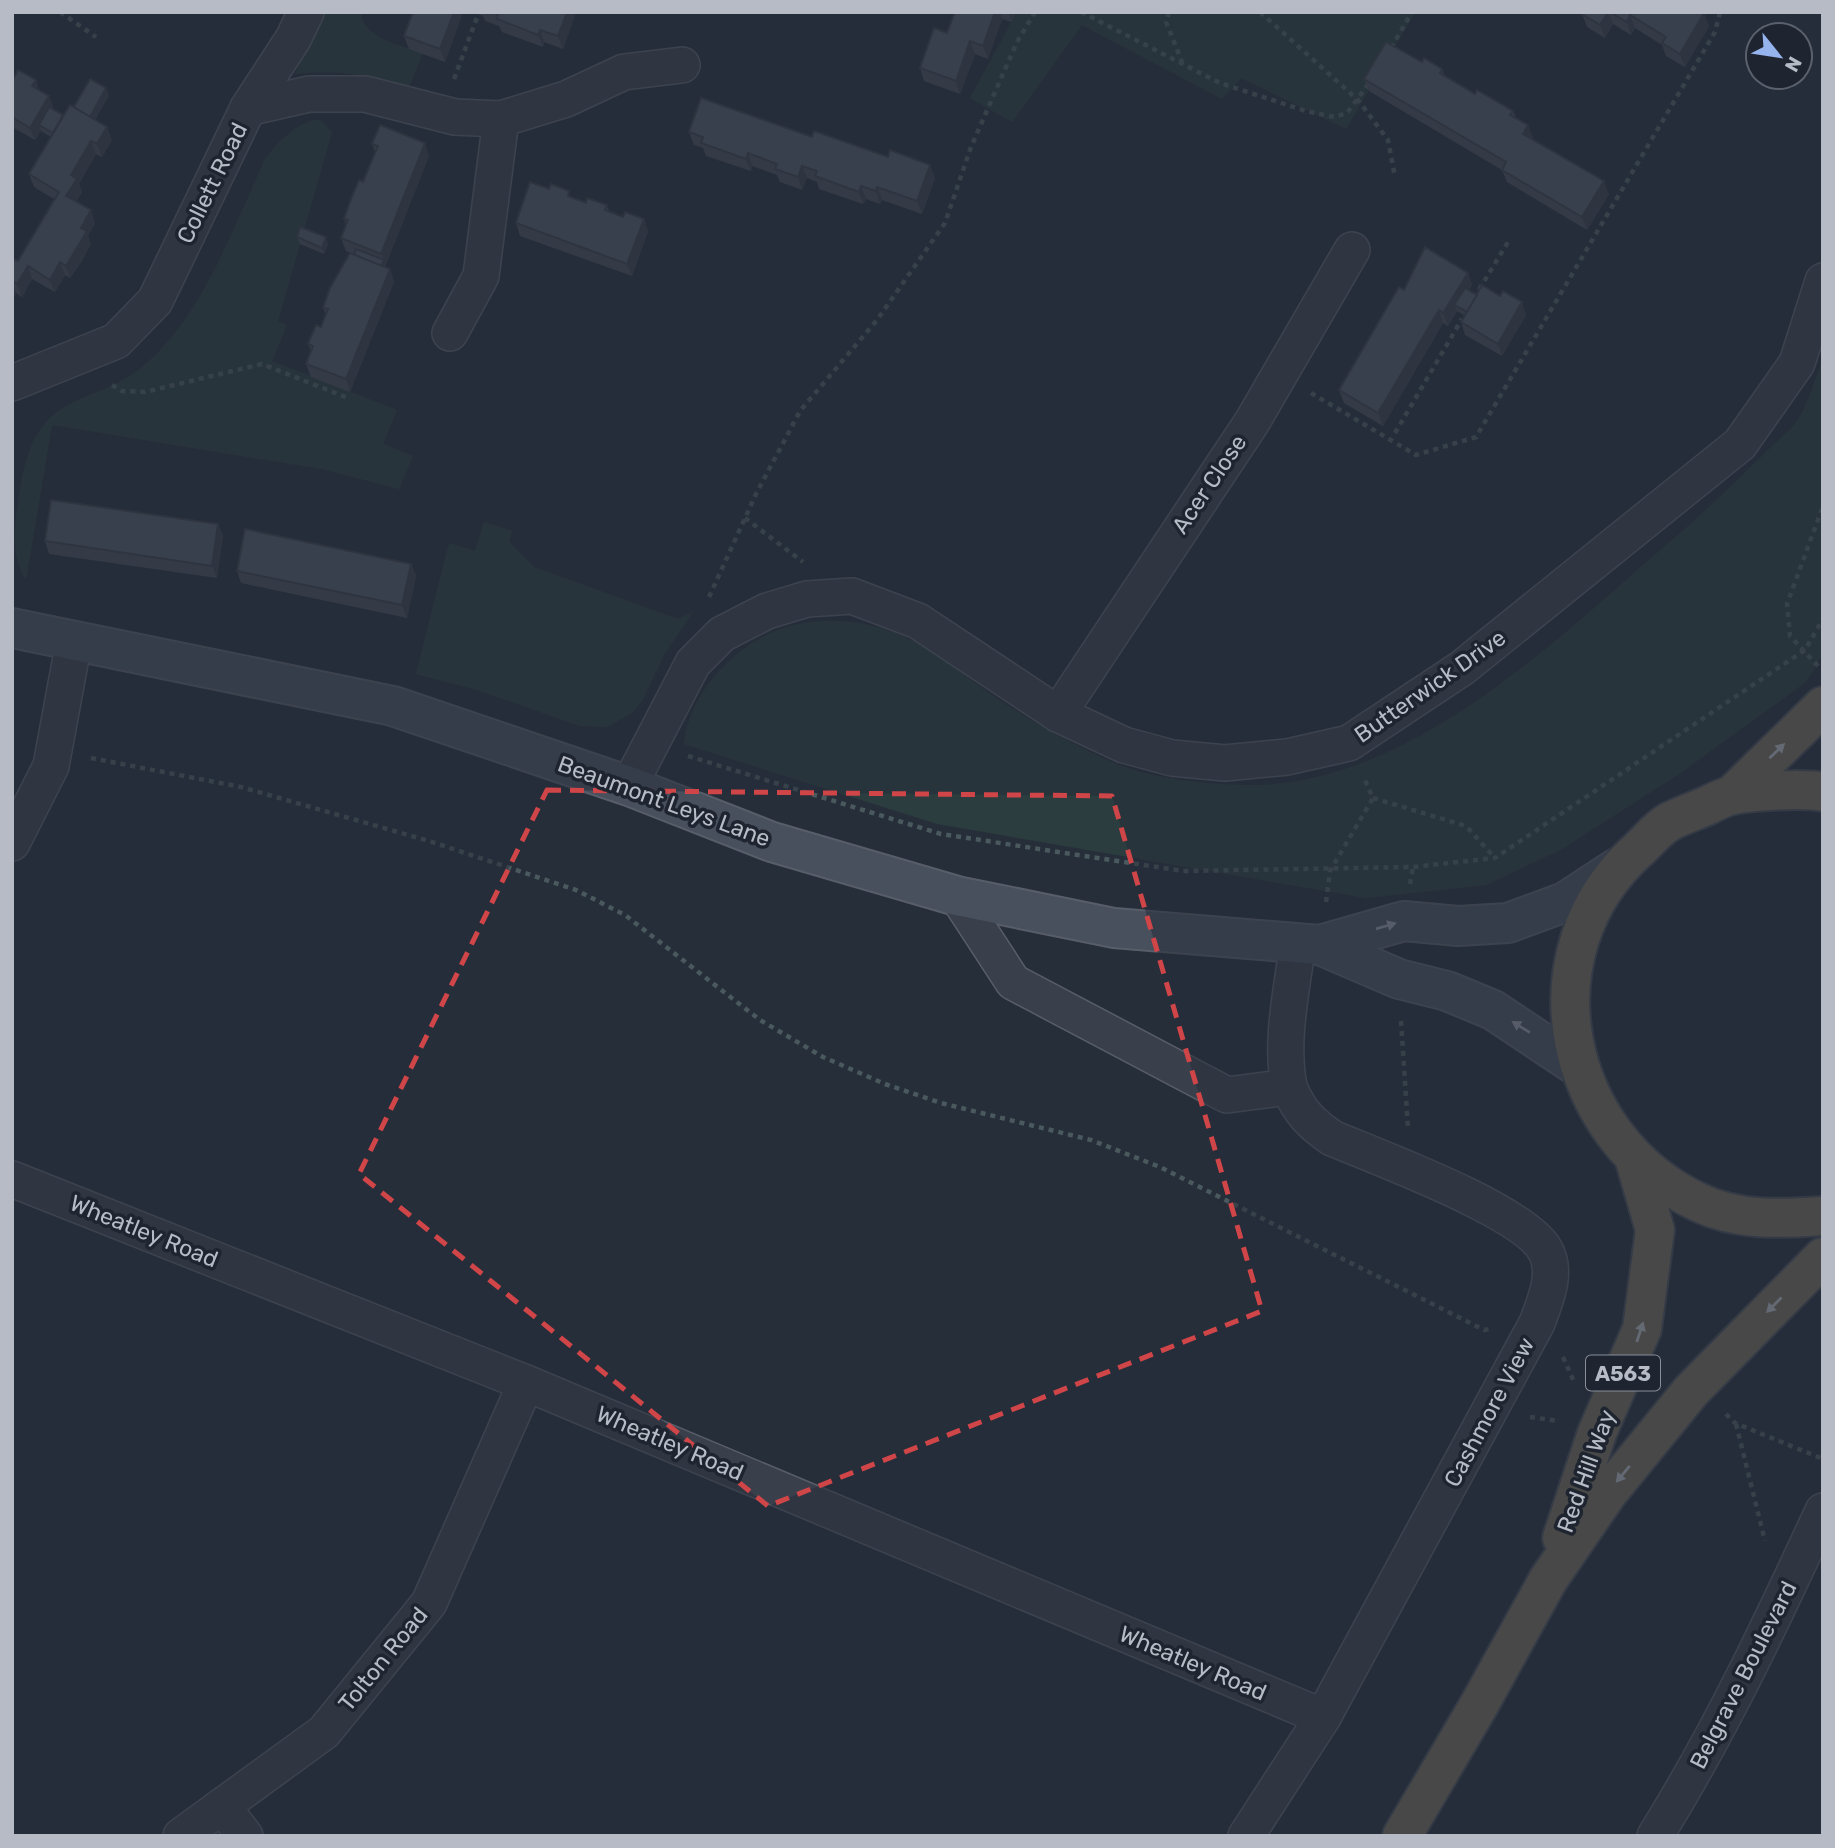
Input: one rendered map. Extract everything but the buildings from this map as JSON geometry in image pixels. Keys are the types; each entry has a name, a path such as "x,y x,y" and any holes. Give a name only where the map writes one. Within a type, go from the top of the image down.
{"highway":[{"path":"1732,795 1823,706"},
{"path":"1823,792 1732,795 1668,822 1617,868 1590,909 1577,944 1569,1020 1577,1066 1589,1096 1635,1161 1699,1203 1765,1220 1823,1216"},
{"name":"Red Hill Way","path":"1548,1580 1597,1433 1642,1329 1655,1230 1635,1161"},
{"name":"Red Hill Way","path":"1402,1836 1548,1580 1606,1494 1690,1391 1823,1256"}],"street":[{"path":"248,108 293,39 306,12"},
{"name":"Collett Road","path":"12,383 116,341 155,301 248,108 309,94 365,94 442,113 501,118 566,99 624,72 682,65"},
{"path":"450,333 481,276 501,118"},
{"name":"Acer Close","path":"1058,714 1252,422 1352,250"},
{"name":"Butterwick Drive","path":"629,786 693,663 722,634 767,611 807,599 849,596 918,621 1058,714 1124,745 1172,758 1225,763 1287,757 1349,743 1462,668 1740,444 1797,363 1823,281"},
{"name":"Beaumont Leys Lane","path":"12,628 393,706 629,786 772,842 957,896 1114,928 1309,944 1399,979 1447,991 1493,1010 1577,1066"},
{"path":"12,844 51,766 74,641"},
{"name":"Beaumont Leys Lane","path":"1309,944 1404,921 1458,926 1508,923 1565,902 1617,868"},
{"path":"957,896 1013,982 1227,1096 1289,1087"},
{"name":"Cashmore View","path":"1246,1836 1323,1717 1537,1323 1550,1287 1546,1251 1518,1222 1410,1170 1332,1138 1310,1123 1297,1106 1289,1087 1285,1064 1285,1035 1309,944"},
{"name":"Wheatley Road","path":"12,1179 526,1383 1323,1717"},
{"name":"Tolton Road","path":"181,1836 324,1732 429,1603 526,1383"},
{"name":"Belgrave Boulevard","path":"1655,1836 1693,1775 1780,1604 1823,1511"},
{"path":"222,1806 245,1836"}],"path":[{"path":"60,12 96,37"},
{"path":"442,113 479,12"},
{"path":"708,598 745,518 800,411 877,320 945,223 971,147 1017,42 1035,12"},
{"path":"1081,12 1184,68 1220,83 1334,117 1347,113 1372,80"},
{"path":"1169,12 1166,22 1184,68"},
{"path":"1260,12 1357,100 1388,140 1395,177"},
{"path":"1385,57 1412,12"},
{"path":"1340,410 1416,455 1476,437 1715,32 1720,12"},
{"path":"1474,299 1508,242"},
{"path":"1395,433 1464,315"},
{"path":"69,360 122,391 145,392 261,364 348,398"},
{"path":"1823,506 1787,604 1790,636 1823,671"},
{"path":"745,518 849,596"},
{"path":"650,744 941,834 1183,871 1412,867 1495,858 1805,650 1823,618"},
{"path":"1349,743 1373,798 1466,826 1495,858"},
{"path":"53,751 241,787 454,849 576,890 625,915 760,1020 824,1057 885,1084 940,1103 1091,1140 1160,1167 1484,1330 1537,1323"},
{"path":"1309,944 1330,870 1373,798"},
{"path":"1489,1412 1560,1421 1567,1413"},
{"path":"1735,1423 1780,1604"}],"highlighted area":[{"path":"547,790 1112,796 1262,1311 768,1506 359,1174"}],"shaded area":[{"path":"325,12 361,12 368,28 384,40 423,53 409,87 353,74 295,74"},
{"path":"1017,12 1415,12 1346,129 1241,78 1222,99 1082,25 1012,122 970,98"},
{"path":"312,120 320,120 332,132 278,321 287,325 272,361 397,410 383,444 413,456 399,489 322,469 52,425 26,580 16,552 15,525 21,482 35,438 48,420 64,407 132,375 164,346 184,321 207,284 265,159 286,136"},
{"path":"1823,359 1823,654 1806,682 1679,774 1562,849 1486,885 1366,898 937,824 684,744 690,718 701,695 736,655 754,642 794,625 837,621 881,628 915,642 1043,727 1114,763 1145,773 1196,782 1246,785 1306,779 1365,762 1422,735 1477,701 1580,620 1685,529 1793,426 1806,404"},
{"path":"484,522 512,531 509,542 534,567 678,619 693,612 665,653 642,701 632,713 607,727 580,726 477,690 416,674 449,543 475,551"}]}
